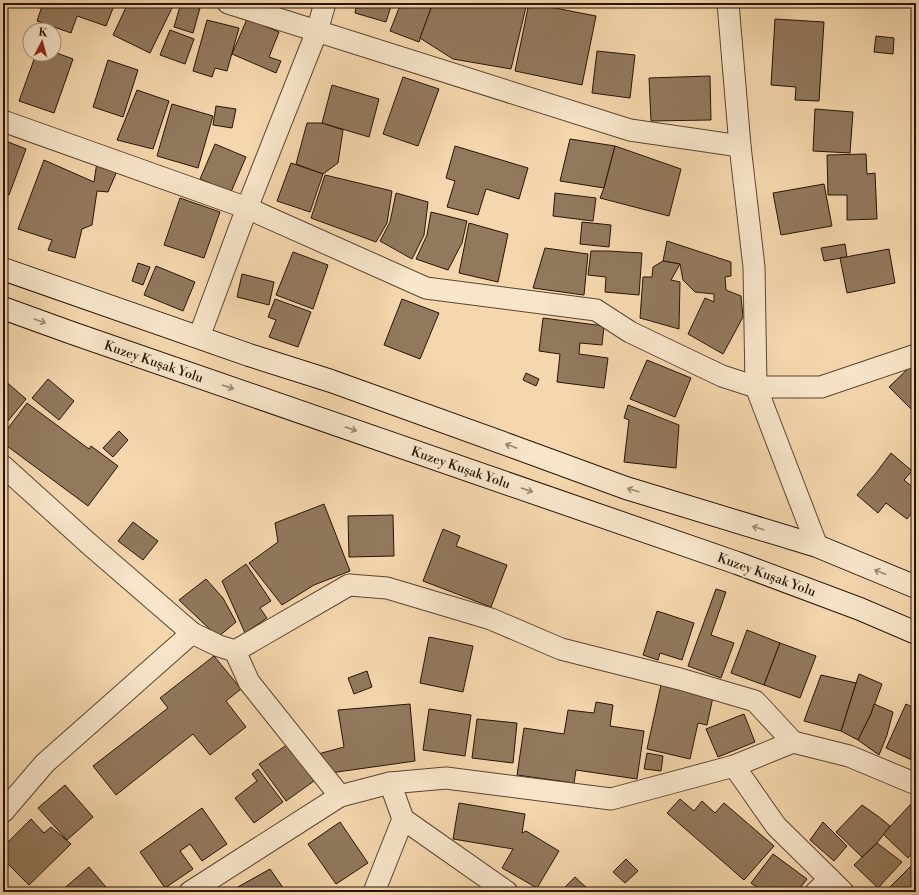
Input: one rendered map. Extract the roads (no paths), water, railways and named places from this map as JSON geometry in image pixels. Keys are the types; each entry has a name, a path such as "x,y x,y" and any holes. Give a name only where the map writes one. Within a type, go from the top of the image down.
{"main road":[{"path":"3,269 249,355 331,381 626,488 817,546 916,587"},
{"name":"Kuzey Kuşak Yolu","path":"3,308 80,336 730,560 860,609 916,633"}],"street":[{"path":"228,3 630,130 740,146"},
{"path":"199,337 247,208 317,31 325,3"},
{"path":"728,3 740,146 754,267 756,386 817,546"},
{"path":"3,121 247,208 426,288 596,310 630,332 722,376 756,386 821,387 916,355"},
{"path":"3,466 88,543 192,633 219,646 235,651 349,585 387,588 491,620 561,649 680,679 755,701 793,742 849,756 916,784"},
{"path":"3,812 45,763 192,633"},
{"path":"235,651 249,682 340,796"},
{"path":"190,892 340,796 390,782 446,778 611,799 734,766 793,742"},
{"path":"734,766 776,826 830,888"},
{"path":"390,782 403,819 507,892"},
{"path":"374,892 403,819"}]}
